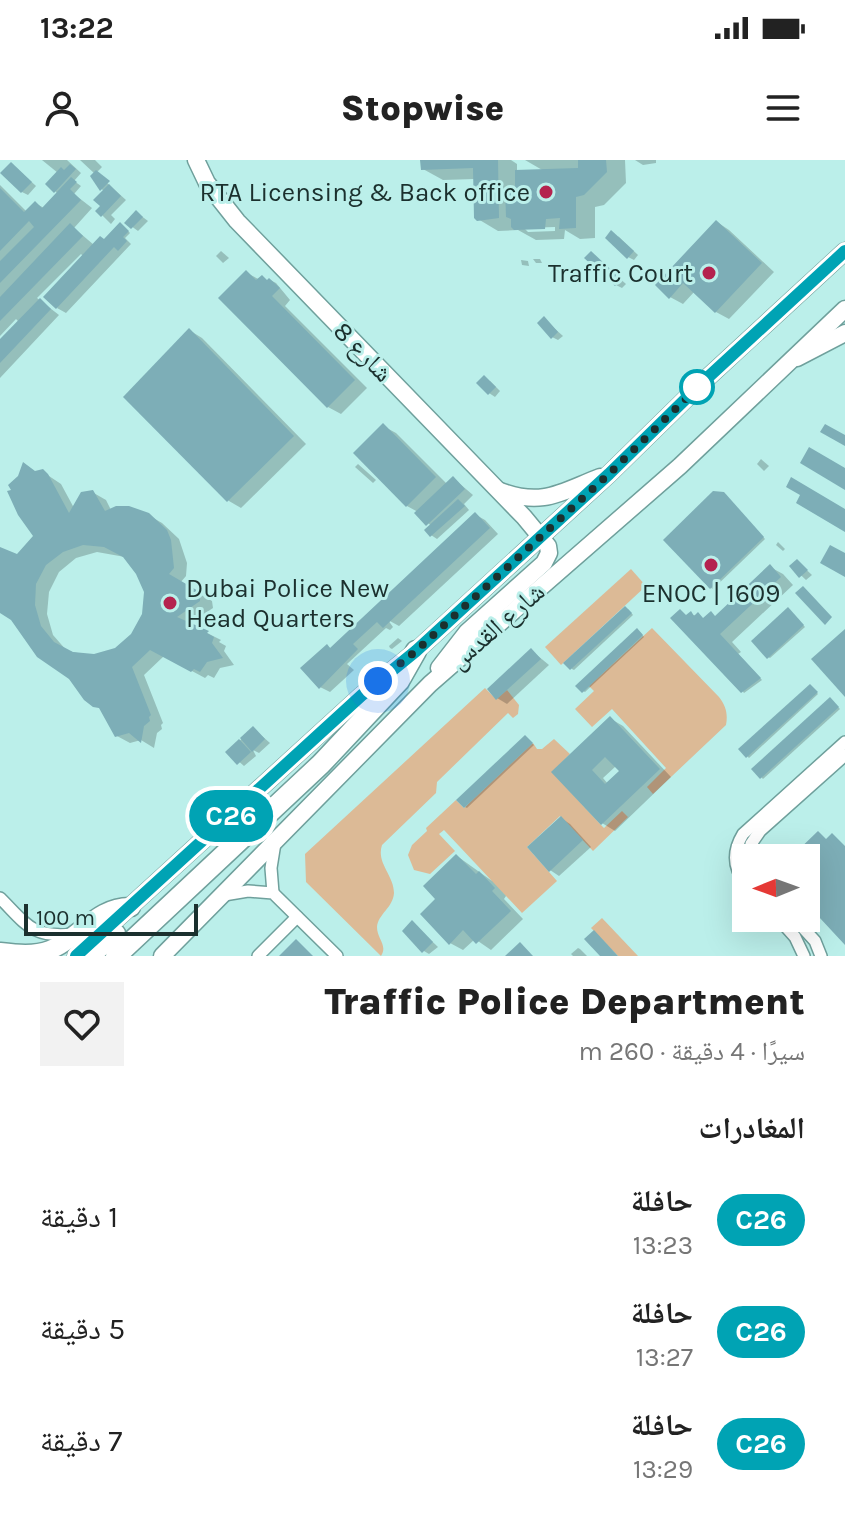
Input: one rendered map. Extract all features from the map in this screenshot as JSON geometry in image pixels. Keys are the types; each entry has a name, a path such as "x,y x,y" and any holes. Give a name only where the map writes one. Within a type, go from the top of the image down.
{"highway":[{"path":"116,956 321,764 399,681 416,651"}],"main road":[{"name":"شارع 8","path":"196,160 221,203 335,313 541,536"},
{"name":"شارع القدس","path":"76,956 362,695 416,651 845,251"},
{"name":"شارع القدس","path":"162,956 430,684 680,466 845,309"},
{"path":"788,361 821,348 845,333"},
{"path":"498,490 526,499 546,498 609,474"},
{"path":"430,684 451,650 467,632 544,563 550,552 541,536"},
{"path":"0,952 38,953 50,950 105,912 131,907"},
{"path":"93,956 119,930 131,907"}],"street":[{"path":"738,844 743,834 845,742"},
{"path":"751,844 760,831 845,755"},
{"path":"275,843 271,868 273,893 337,956"},
{"path":"223,895 248,891 273,893"},
{"path":"0,898 36,931 52,936 78,933"},
{"path":"258,956 297,917"},
{"path":"791,932 804,956"},
{"path":"807,932 815,941 821,956"}],"shaded area":[{"path":"631,569 646,586 561,665 545,647"},
{"path":"652,628 719,697 727,717 726,725 653,794 647,787 666,768 612,709 592,727 575,709 594,691 589,686"},
{"path":"485,688 496,699 507,690 519,705 518,714 513,718 508,713 437,782 436,793 382,845 381,858 394,893 377,927 383,949 381,956 306,882 305,854"},
{"path":"554,739 570,754 552,772 601,825 604,828 622,811 628,817 593,851 560,816 527,847 557,881 522,913 444,830 439,834 455,851 430,874 414,870 408,855 412,845 427,831 426,828 456,800 464,808 533,743 537,749 542,749"},
{"path":"602,918 638,956 618,956 591,928"}],"building":[{"name":"RTA Licensing & Back office","path":"420,160 498,160 499,218 477,221 474,218 473,168 421,170"},
{"name":"RTA Licensing & Back office","path":"578,160 606,160 607,172 584,195 576,197 576,228 559,229 560,218 546,219 545,229 514,230 511,219 506,217 505,188 515,186 515,170 578,168"},
{"path":"11,162 32,182 21,193 0,173"},
{"path":"70,164 76,169 54,193 45,184 61,167 64,170"},
{"path":"96,170 110,181 100,191 90,176"},
{"path":"71,177 77,182 70,189 81,200 0,283 0,261 34,227 29,221 0,251 0,188 24,212 35,201 42,208"},
{"path":"109,184 121,196 101,217 95,211 100,206 93,200"},
{"path":"136,210 143,217 131,229 124,223"},
{"name":"Traffic Court","path":"716,220 762,263 715,313 683,283 669,299 655,285"},
{"path":"120,222 129,231 123,237 127,241 118,251 114,247 56,309 43,297 100,236 104,239"},
{"path":"70,223 83,236 0,321 0,297"},
{"path":"611,230 634,251 627,259 605,238"},
{"path":"591,251 621,279 615,286 584,258"},
{"path":"246,270 256,280 262,275 280,288 272,296 355,380 327,408 218,298"},
{"path":"40,298 51,309 0,363 0,339"},
{"path":"544,316 558,332 551,339 537,323"},
{"path":"189,328 294,436 227,502 123,397"},
{"path":"484,375 496,387 488,395 476,383"},
{"path":"383,423 436,477 406,507 353,453"},
{"path":"825,424 845,435 845,446 820,432"},
{"path":"809,447 845,468 845,490 800,463"},
{"name":"Dubai Police New Head Quarters","path":"23,462 35,471 43,469 69,513 81,492 93,490 105,511 116,506 129,506 149,513 167,530 171,540 174,568 169,574 200,592 200,601 177,617 209,631 207,633 214,637 212,643 223,658 207,662 200,672 194,669 191,672 150,650 132,667 151,715 144,726 141,743 129,733 115,737 99,708 84,700 69,679 37,657 11,620 0,613 0,547 17,554 33,536 18,515 7,491 11,490 8,485 18,476","holes":["83,545 104,547 123,557 136,574 144,592 142,614 131,634 115,648 94,654 73,652 54,642 41,626 35,605 36,584 46,565 63,552"]},
{"path":"453,476 465,489 426,526 414,513"},
{"path":"791,477 845,509 845,532 796,503 800,495 786,487"},
{"name":"ENOC | 1609","path":"713,491 724,492 764,537 710,589 663,540"},
{"path":"458,499 465,506 430,537 424,530"},
{"path":"475,512 490,528 383,628 377,622 353,644 358,649 319,689 300,668 327,644 330,648"},
{"path":"830,545 845,553 845,577 820,563"},
{"path":"797,559 808,570 799,578 789,566"},
{"path":"770,564 781,577 720,634 761,678 741,693 670,618 680,609 686,615 691,611 694,616 698,612 703,618 711,611 715,616"},
{"path":"803,586 832,617 825,625 795,593"},
{"path":"625,606 632,613 570,670 563,663"},
{"path":"788,607 804,625 767,659 751,641"},
{"path":"637,628 643,635 582,693 575,686"},
{"path":"845,629 845,697 811,659"},
{"path":"531,648 541,659 496,700 487,689"},
{"path":"810,684 818,692 746,758 738,749"},
{"path":"830,697 839,707 760,779 751,769"},
{"path":"610,716 660,769 601,825 551,772","holes":["605,757 619,771 605,784 592,770"]},
{"path":"253,726 265,739 252,752 240,738"},
{"path":"525,735 533,743 464,808 456,800"},
{"path":"239,739 251,752 237,765 225,752"},
{"path":"561,816 583,840 549,872 527,847"},
{"path":"818,831 826,839 832,833 845,846 845,945 820,918 820,844 805,844"},
{"path":"456,854 476,874 479,871 511,911 476,944 463,930 449,945 420,914 435,899 423,886"},
{"path":"412,920 433,942 422,953 402,931"},
{"path":"594,930 618,956 600,956 584,939"},
{"path":"296,939 313,956 279,956"},
{"path":"520,942 533,956 505,956"}],"bus line":[{"name":"C26","path":"76,956 362,695 416,651 845,251"}],"place":[{"name":"RTA Licensing & Back office","path":"546,192"},
{"name":"Traffic Court","path":"709,273"},
{"name":"ENOC | 1609","path":"711,565"},
{"name":"Dubai Police New Head Quarters","path":"170,603"}],"route":[{"path":"378,681 416,651 609,474 704,381 697,387"}]}
